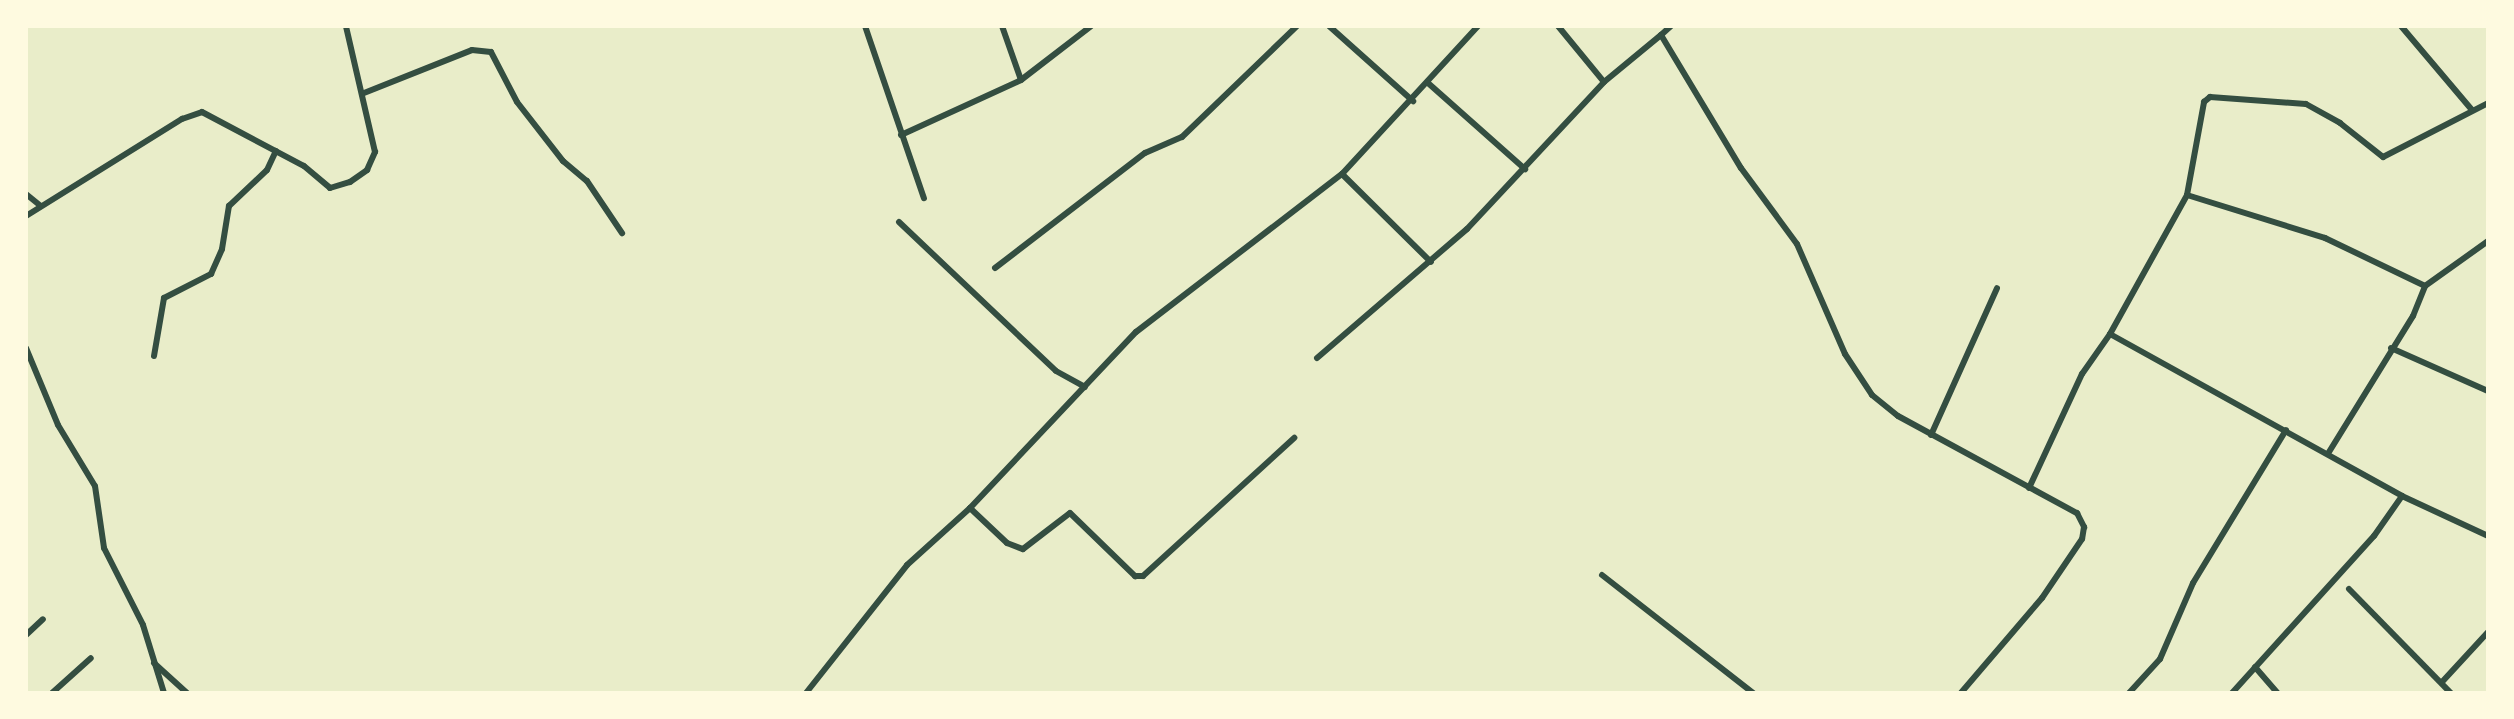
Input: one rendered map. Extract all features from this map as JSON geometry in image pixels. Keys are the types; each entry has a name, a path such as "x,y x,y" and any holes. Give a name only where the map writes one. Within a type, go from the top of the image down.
{"street":[{"path":"26,216 193,113 210,114 276,151 330,188 359,176 375,152 364,93 346,26"},
{"path":"865,26 924,198"},
{"path":"1002,26 1021,80"},
{"path":"901,135 1021,80 1091,26"},
{"path":"995,268 1145,153 1182,137 1297,26"},
{"path":"1329,26 1413,101"},
{"path":"806,693 907,565 970,508 1136,332 1342,174 1413,101 1478,26"},
{"path":"1558,26 1604,82"},
{"path":"1317,358 1431,262 1525,169 1604,82 1671,26"},
{"path":"2401,26 2472,110"},
{"path":"1661,35 1741,168 1797,244 1860,380 1898,416 2077,513 2082,539 2042,598 1961,693"},
{"path":"364,93 472,50 491,52 512,83 516,100 558,155 587,181 622,233"},
{"path":"1428,83 1525,169"},
{"path":"2029,488 2082,374 2110,334 2187,195 2204,102 2210,97 2306,104 2340,123 2383,157 2488,103"},
{"path":"154,356 164,298 211,274 222,249 229,206 267,170 276,151"},
{"path":"1342,174 1431,262"},
{"path":"26,194 41,206"},
{"path":"2187,195 2325,238 2425,286"},
{"path":"899,222 1056,371 1085,387"},
{"path":"2329,452 2413,316 2425,286 2488,241"},
{"path":"1931,435 1997,288"},
{"path":"2110,334 2329,452 2402,496 2488,536"},
{"path":"26,348 58,425 95,486 104,548 132,599 150,660 164,693"},
{"path":"2391,348 2488,391"},
{"path":"2129,693 2160,659 2193,583 2286,430"},
{"path":"970,508 1007,543 1023,549 1070,513 1135,576 1143,576 1294,438"},
{"path":"2232,693 2402,496"},
{"path":"1602,575 1753,693"},
{"path":"2349,589 2451,693"},
{"path":"26,635 43,619"},
{"path":"2442,682 2488,632"},
{"path":"52,693 91,658"},
{"path":"150,660 187,693"},
{"path":"2255,667 2278,693"}]}
